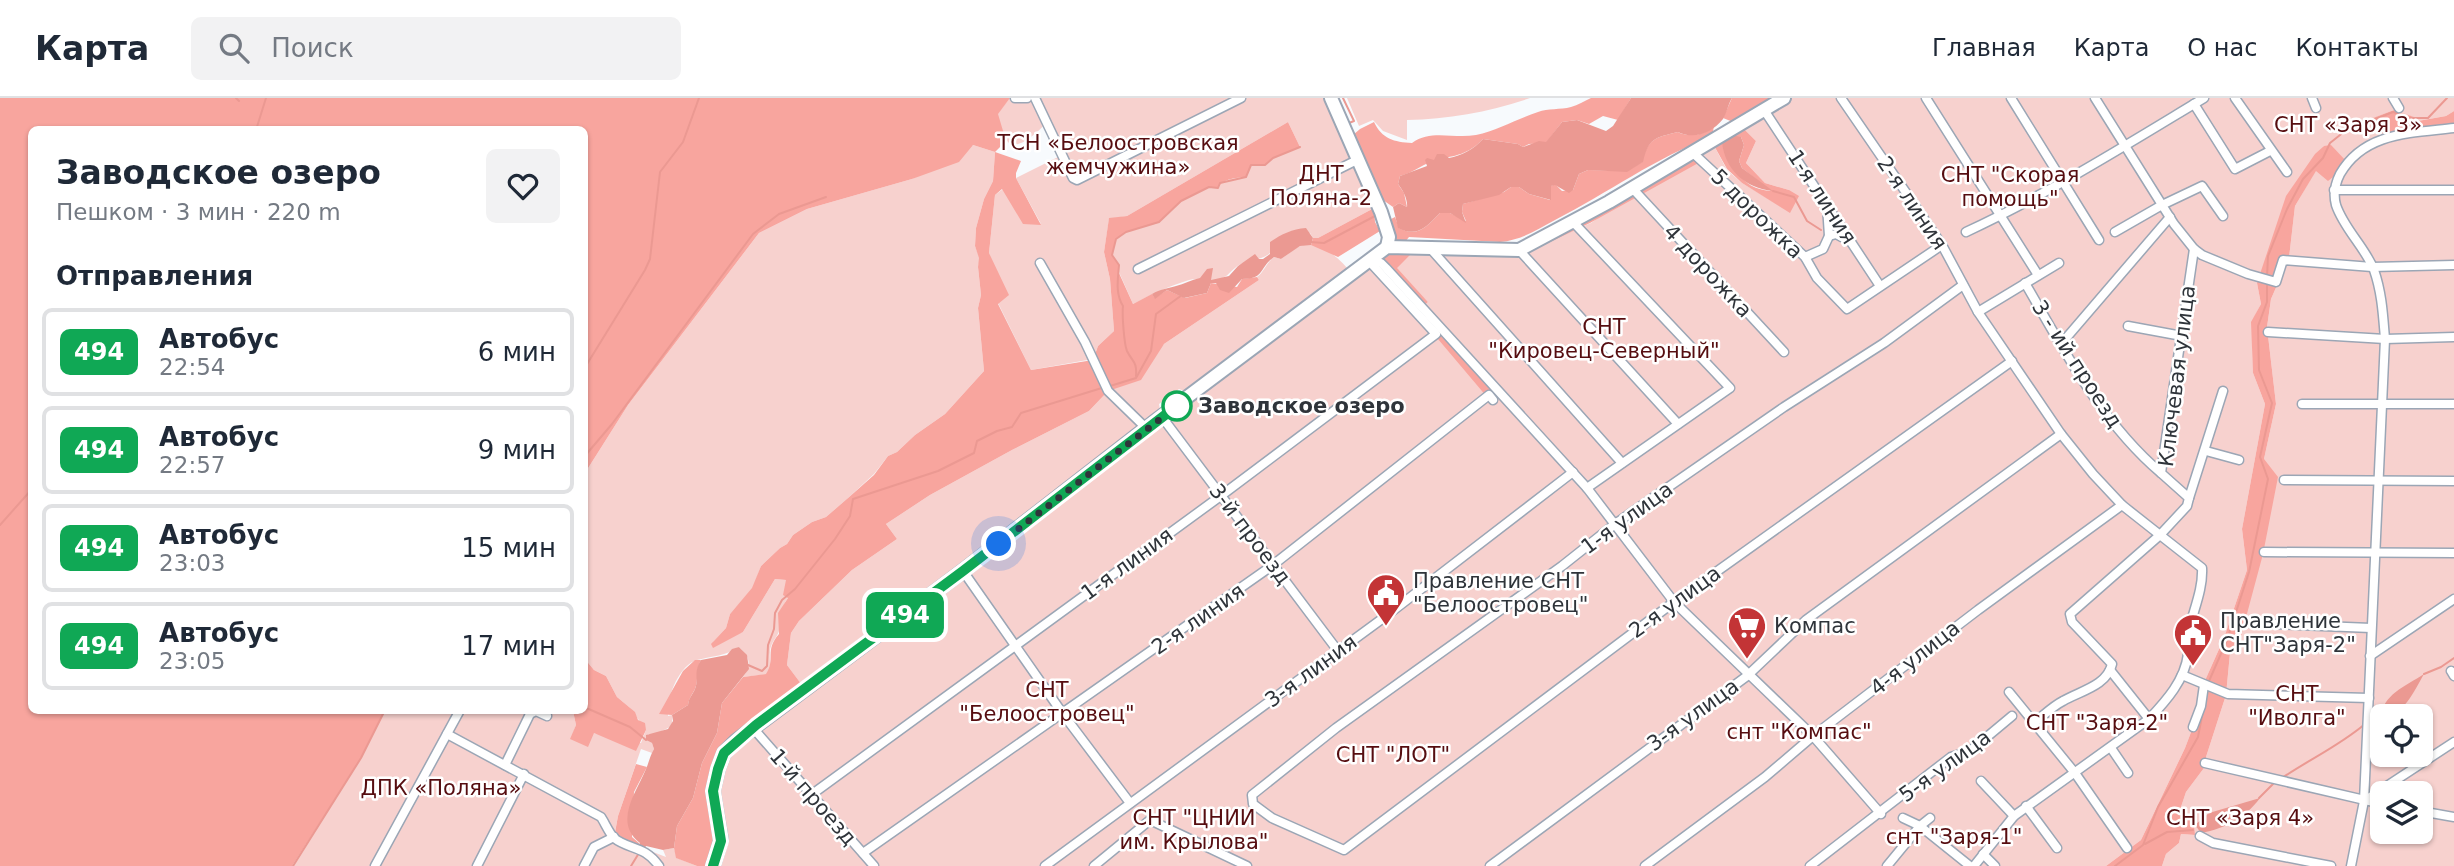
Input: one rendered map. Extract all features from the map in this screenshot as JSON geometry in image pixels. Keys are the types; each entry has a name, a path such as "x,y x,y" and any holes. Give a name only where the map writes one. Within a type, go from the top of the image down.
{"street":[{"path":"1015,98 1027,98"},
{"path":"1035,98 1073,178 1077,180 1237,99"},
{"path":"1331,98 1385,224 1389,236 1387,247"},
{"path":"713,866 721,841 713,791 724,753 753,728 963,571 1146,428 1387,247 1519,250 1574,223 1784,98"},
{"name":"2-я линия","path":"1841,98 1942,245 1978,312 2061,434 2092,474 2122,505 2160,535"},
{"path":"1926,98 2038,275"},
{"path":"2011,98 2099,240"},
{"path":"2095,98 2170,217 2194,249 2202,255 2276,282 2283,260 2372,267 2454,265"},
{"path":"1966,232 2000,216 2204,98"},
{"path":"2235,98 2287,172"},
{"path":"2312,98 2316,108"},
{"path":"2393,98 2399,108"},
{"path":"2194,104 2235,169 2270,151"},
{"name":"1-я линия","path":"1764,110 1880,286"},
{"path":"2351,866 2364,801 2385,339 2382,294 2372,267 2336,204 2334,191 2337,179 2348,160 2365,147 2385,137 2454,128"},
{"name":"5 дорожка","path":"1693,153 1805,257 1817,278 1847,309 1880,286"},
{"path":"1138,270 1357,160"},
{"path":"2115,232 2202,186 2223,216"},
{"name":"4 дорожка","path":"1633,189 1784,352"},
{"path":"2334,191 2454,190"},
{"path":"1805,257 1823,248 1829,236 1826,203"},
{"path":"2061,344 2170,217"},
{"path":"1574,223 1730,388 1587,488"},
{"path":"1829,236 1836,234 1852,243"},
{"path":"1880,286 1942,245"},
{"path":"1429,247 1622,463"},
{"name":"Ключевая улица","path":"2189,498 2161,473 2194,249"},
{"path":"1519,250 1678,424"},
{"path":"1370,260 1381,263 1573,472 1674,601 1813,736 1881,814"},
{"name":"1-я линия","path":"811,795 1222,495 1436,334 1370,260"},
{"path":"1040,263 1107,387 1146,428"},
{"path":"1978,312 2059,263"},
{"name":"3 - ий проезд","path":"2025,283 2088,390 2114,424 2161,473"},
{"name":"1-я улица","path":"1344,850 1272,818 1253,804 1252,795 1336,727 1562,566 1615,524 1784,407 1884,343 1963,285"},
{"path":"2128,326 2182,336"},
{"path":"2268,331 2385,339 2454,337"},
{"name":"2-я улица","path":"1344,850 1674,601 2012,361"},
{"path":"2035,722 2062,701 2091,689 2110,670 2112,664 2073,622 2070,614 2160,535 2187,506 2223,391"},
{"name":"2-я линия","path":"863,853 1273,565 1491,398"},
{"path":"2302,404 2454,404"},
{"name":"3-й проезд","path":"1162,417 1338,652"},
{"name":"3-я улица","path":"1490,866 1748,675 1806,620 2061,434"},
{"path":"2206,451 2239,460"},
{"name":"3-я линия","path":"1045,866 1338,652 1573,472"},
{"path":"2284,480 2454,481"},
{"name":"4-я улица","path":"1644,866 1765,778 1813,736 1978,610 2122,505"},
{"path":"1903,818 1920,826 1972,866 2014,816 2149,719 2166,702 2182,675 2188,655 2188,636 2203,579 2202,568 2160,535"},
{"path":"2264,552 2454,553"},
{"path":"963,571 1063,714 1130,803"},
{"path":"2370,656 2454,599"},
{"path":"2250,622 2371,628"},
{"path":"2110,670 2149,719"},
{"path":"2182,675 2236,694 2369,698"},
{"path":"2193,727 2207,686"},
{"path":"2009,692 2075,773 2127,848"},
{"path":"375,866 458,714"},
{"path":"505,765 530,714"},
{"path":"543,714 547,716"},
{"name":"5-я улица","path":"1810,866 1881,814 1951,757 1970,751 2012,716"},
{"name":"1-й проезд","path":"753,728 874,866"},
{"path":"447,734 601,817 614,837 641,849 659,866"},
{"path":"2364,801 2454,742"},
{"path":"2110,748 2128,773"},
{"path":"2205,763 2370,802"},
{"path":"477,866 524,774"},
{"path":"1981,781 2014,816"},
{"path":"2026,806 2057,848"},
{"path":"2433,813 2454,817"},
{"path":"1887,866 1920,826 1930,818"},
{"path":"1094,866 1150,820 1247,866"},
{"path":"2200,836 2213,843 2331,866"},
{"path":"584,866 594,847 614,837"},
{"path":"1983,854 1995,866"}],"green space":[{"path":"1010,98 1330,98 1374,208 1318,238 1313,238 1310,233 1271,249 1266,256 1239,265 1221,279 1189,280 1133,304 1119,272 1119,265 1112,255 1116,239 1126,232 1159,222 1181,201 1209,187 1217,188 1226,180 1245,177 1251,165 1265,165 1273,158 1300,147 1288,122 1127,216 1109,219 1104,252 1110,279 1114,331 1098,346 1093,359 1031,370 998,303 989,253 995,195 1003,189 1041,224 1016,178 1062,155 1047,122 1023,142 1008,142 997,114"},
{"path":"1347,98 1530,98 1469,114 1407,120 1407,140 1383,131 1373,120 1359,126"},
{"path":"1784,98 2454,98 2454,111 2446,116 2418,121 2394,110 2374,118 2385,137 2454,128 2454,866 2162,866 2166,854 2179,843 2181,834 2195,835 2194,821 2181,807 2186,792 2207,764 2206,757 2226,695 2230,653 2237,651 2264,459 2276,404 2267,327 2271,299 2289,258 2295,206 2316,170 2324,176 2324,146 2257,283 2261,304 2252,322 2253,373 2265,404 2242,529 2247,570 2224,638 2203,685 2201,706 2185,748 2141,840 2106,866 713,866 714,792 724,753 805,689 787,665 791,633 799,621 852,570 897,539 886,524 930,495 1089,411 1108,391 1164,344 1259,280 1257,277 1274,257 1281,259 1300,246 1315,245 1323,248 1352,274 1368,264 1493,393 1499,391 1423,308 1428,302 1396,268 1411,254 1518,255 1591,223 1712,142 1727,170 1742,183 1790,212 1789,190 1765,183 1746,163 1756,141 1739,124","holes":["1179,389 1193,394 1161,417 1159,404"]},
{"name":"ДПК «Поляна»","path":"973,145 995,152 993,181 984,199 976,228 975,246 980,259 978,267 981,295 978,308 984,371 945,414 915,435 897,452 888,456 874,474 848,498 826,517 812,522 793,535 787,544 761,566 753,588 730,614 726,628 713,642 743,632 775,579 786,580 788,598 782,610 779,631 770,649 767,674 743,677 748,669 748,661 746,654 739,647 724,654 697,660 679,675 669,700 668,716 672,715 672,726 656,734 648,734 646,740 652,743 654,749 652,753 641,749 618,816 614,837 666,857 663,850 674,848 677,858 697,866 292,866 360,760 383,714 574,714 576,725 571,739 594,733 641,743 646,730 630,708 617,697 606,676 594,670 588,663 588,468 628,405 759,233 807,209 912,179"}],"shaded area":[{"path":"0,98 1010,98 998,114 1006,141 995,152 973,145 959,162 912,179 807,209 759,233 628,405 588,468 588,126 28,126 28,714 383,714 360,760 292,866 0,866"},
{"path":"1591,98 1631,98 1618,120 1603,116 1589,124 1577,120 1562,122 1546,143 1523,147 1483,139 1467,151 1432,161 1400,176 1398,184 1404,193 1407,207 1399,203 1393,207 1383,200 1353,135 1374,122 1385,136 1406,143 1435,135 1476,135 1542,111 1571,107"},
{"path":"1631,98 1732,98 1723,119 1714,128 1702,134 1678,132 1654,140 1643,162 1627,172 1588,170 1579,174 1573,190 1569,193 1555,185 1551,186 1551,200 1529,194 1519,187 1511,187 1499,195 1463,204 1462,212 1466,223 1450,213 1440,213 1421,230 1411,232 1398,228 1393,207 1399,203 1407,207 1405,195 1398,184 1400,176 1427,166 1427,158 1434,160 1437,154 1444,154 1449,158 1458,156 1483,139 1523,147 1539,141 1546,142 1562,122 1577,120 1606,131 1613,126"},
{"path":"1732,98 1784,98 1739,124 1756,141 1746,163 1765,183 1799,196 1790,213 1742,183 1727,169 1712,142 1738,124 1723,118","holes":["1741,137 1744,145 1739,161 1742,168 1771,191 1760,189 1744,180 1735,167 1724,139"]},
{"path":"2394,110 2418,121 2446,116 2454,111 2454,128 2385,137 2373,118"},
{"path":"1288,122 1300,147 1273,158 1265,165 1251,165 1246,177 1226,180 1218,188 1209,187 1181,201 1159,222 1126,232 1116,239 1112,255 1119,265 1119,273 1133,304 1152,294 1155,298 1167,290 1185,298 1207,293 1211,283 1237,287 1242,279 1257,277 1259,280 1164,344 1141,380 1108,391 1089,411 930,495 886,524 897,539 852,570 799,621 791,633 787,665 805,689 753,728 718,769 721,840 713,866 697,866 676,858 674,848 677,826 693,798 702,763 717,733 722,703 743,677 766,674 769,669 772,645 779,634 778,613 788,598 783,595 786,580 775,579 743,632 713,648 711,644 726,628 730,614 752,588 761,566 787,544 793,535 812,522 826,517 848,498 874,475 888,456 897,452 915,435 945,414 984,371 978,308 981,295 979,258 975,246 976,228 984,199 993,181 995,152 1021,161 1016,178 1041,225 1023,224 1002,189 995,195 989,253 1009,295 998,304 1031,370 1093,360 1098,346 1114,331 1110,279 1104,252 1109,218 1127,216"},
{"path":"1714,126 1712,137 1671,155 1522,237 1500,242 1409,237 1405,242 1516,250 1693,153 1702,161 1590,223 1529,252 1518,255 1411,254 1397,268 1428,302 1423,307 1500,390 1487,397 1372,261 1387,248 1389,220 1395,217 1399,228 1411,232 1426,227 1440,213 1450,213 1466,221 1462,212 1463,204 1504,192 1511,187 1519,187 1529,194 1550,200 1551,186 1555,184 1562,191 1573,190 1579,174 1588,170 1627,171 1642,162 1647,148 1654,140 1678,132 1697,135"},
{"path":"1731,135 1741,137 1744,145 1739,161 1742,168 1773,191 1745,182 1732,169 1722,142"},
{"path":"2331,145 2347,162 2338,178 2333,177 2328,181 2316,171 2295,206 2289,258 2271,299 2267,327 2276,404 2264,459 2278,477 2263,554 2237,651 2230,653 2226,695 2206,757 2207,764 2186,792 2181,807 2194,821 2195,835 2181,834 2179,843 2166,854 2162,866 2106,866 2141,840 2185,748 2201,706 2203,685 2224,638 2247,570 2242,529 2265,404 2253,373 2251,322 2261,304 2257,283 2286,196 2315,154 2324,146"},
{"path":"1374,208 1375,222 1380,231 1338,257 1311,245 1313,238 1318,238"},
{"path":"1306,228 1313,238 1311,245 1300,246 1281,259 1274,257 1258,275 1242,279 1229,293 1220,290 1216,283 1211,283 1207,293 1184,298 1167,290 1155,299 1152,294 1200,278 1207,269 1213,268 1211,280 1229,276 1255,254 1259,259 1263,259 1270,254 1270,242 1274,239"},
{"path":"739,647 747,655 749,669 722,703 717,733 702,763 693,798 677,826 674,848 663,850 646,846 643,851 638,848 640,843 632,835 627,817 654,749 652,743 646,740 646,735 668,729 673,721 672,715 688,705 696,685 697,668 701,660 727,655 732,649"},
{"path":"695,660 701,660 695,689 688,705 672,715 659,714 683,671"},
{"path":"588,663 594,670 606,676 617,697 635,712 638,720 645,723 646,730 636,751 594,733 588,747 570,739 576,725 574,714 588,714"},
{"path":"2424,674 2404,704 2385,704 2402,687"},
{"path":"636,764 647,767 634,792 632,837 640,844 638,848 614,838 618,816"},
{"path":"2260,798 2241,817 2227,825 2201,833 2195,825 2209,813"}],"waterway":[{"path":"236,98 239,101"},
{"path":"257,126 266,98"},
{"path":"588,363 650,259 660,172 683,142 699,98"},
{"path":"1343,98 1354,121 1349,123"},
{"path":"2267,277 2268,256 2287,209 2303,179 2323,158 2330,143 2345,131 2393,112 2411,118 2428,118 2447,98"},
{"path":"1136,376 1135,365 1125,342 1123,306 1118,291 1119,265 1112,255 1116,239 1126,232 1159,222 1181,201 1209,187 1218,188 1220,183 1246,177 1251,165 1265,165 1273,158 1300,147"},
{"path":"1773,191 1794,197 1807,221 1821,230"},
{"path":"588,452 753,234 779,214 826,197"},
{"path":"1310,242 1324,243 1375,216"},
{"path":"2209,681 2227,640 2249,572 2268,479 2260,457 2272,403 2259,370 2258,326 2267,302 2267,283"},
{"path":"1110,386 1136,378 1151,351 1156,314 1182,295"},
{"path":"748,665 762,671 767,666 768,645 774,629 775,613 782,600 795,589 835,539 850,516 853,499 938,471 974,453 977,441 1012,427 1021,413 1105,387"},
{"path":"0,525 28,494"},
{"path":"2424,674 2454,658"},
{"path":"588,709 630,727 646,740"},
{"path":"2115,866 2143,845 2158,807 2198,737 2203,711"},
{"path":"293,866 361,758 383,714"},
{"path":"2282,778 2365,724"},
{"path":"2259,798 2273,784"},
{"path":"2145,844 2167,832 2193,830"},
{"path":"631,866 639,853"}],"bus line":[{"name":"494","path":"713,866 721,841 713,791 724,753 736,741 1178,405"}],"place":[{"name":"Заводское озеро","path":"1177,406"},
{"name":"Правление СНТ \"Белоостровец\"","path":"1386,627"},
{"name":"Компас","path":"1747,660"},
{"name":"Правление СНТ\"Заря-2\"","path":"2193,667"}],"route":[{"path":"999,544 1177,406"}],"park label":[{"name":"СНТ «Заря 3»","path":"2348,125"},
{"name":"ТСН «Белоостровская жемчужина»","path":"1118,155"},
{"name":"ДНТ Поляна-2","path":"1321,186"},
{"name":"СНТ \"Скорая помощь\"","path":"2010,187"},
{"name":"СНТ \"Кировец-Северный\"","path":"1604,339"},
{"name":"СНТ \"Белоостровец\"","path":"1047,702"},
{"name":"СНТ \"Иволга\"","path":"2297,706"},
{"name":"СНТ \"Заря-2\"","path":"2097,723"},
{"name":"снт \"Компас\"","path":"1799,732"},
{"name":"СНТ \"ЛОТ\"","path":"1393,755"},
{"name":"СНТ «Заря 4»","path":"2240,818"},
{"name":"СНТ \"ЦНИИ им. Крылова\"","path":"1194,830"},
{"name":"снт \"Заря-1\"","path":"1954,837"}]}
